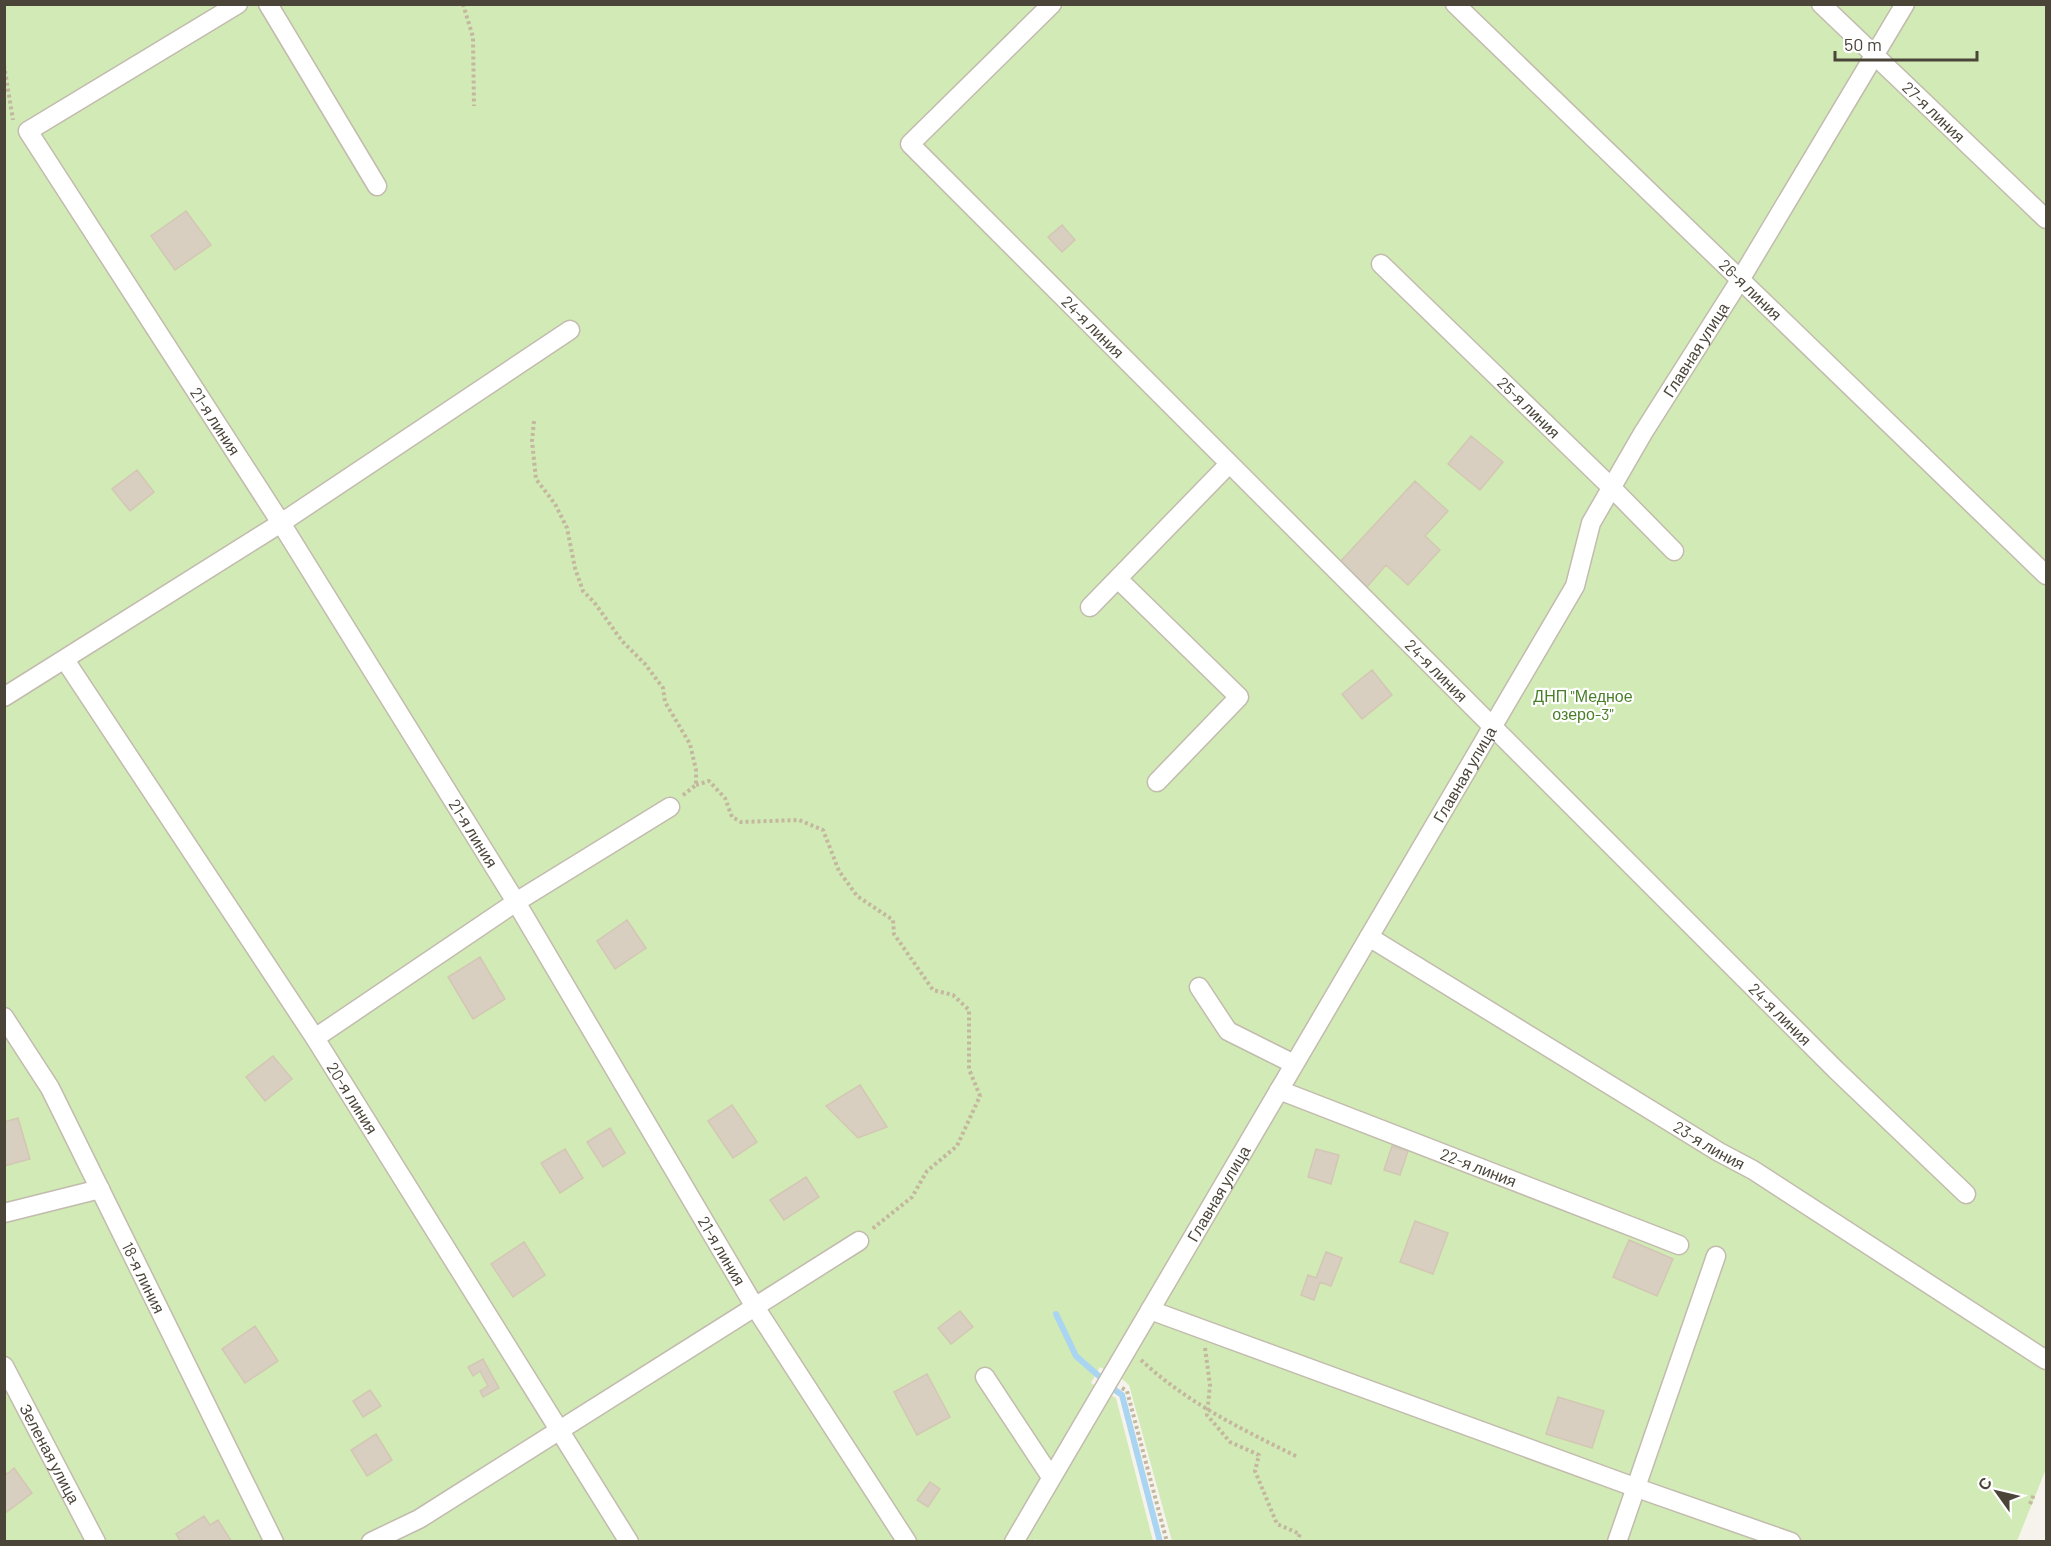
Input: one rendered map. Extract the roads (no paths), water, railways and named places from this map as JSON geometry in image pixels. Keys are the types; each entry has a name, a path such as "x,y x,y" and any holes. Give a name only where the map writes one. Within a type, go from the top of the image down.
{"street":[{"name":"21-я линия","path":"238,4 21,130 281,523 516,902 755,1307 907,1542"},
{"path":"268,4 377,186"},
{"name":"24-я линия","path":"1052,4 910,144 1492,728 1836,1070 1966,1194"},
{"name":"26-я линия","path":"1455,4 2046,575"},
{"name":"27-я линия","path":"1821,4 2046,219"},
{"name":"Главная улица","path":"1014,1542 1575,586 1591,523 1643,433 1740,280 1905,4"},
{"name":"25-я линия","path":"1381,264 1674,551"},
{"path":"4,697 281,523 570,330"},
{"path":"1090,607 1229,464"},
{"path":"1118,579 1239,697 1157,782"},
{"name":"20-я линия","path":"65,660 315,1038 629,1542"},
{"path":"315,1038 516,902 670,807"},
{"name":"23-я линия","path":"1369,937 1719,1152 1753,1170 2046,1360"},
{"path":"1199,987 1228,1031 1294,1064"},
{"name":"18-я линия","path":"4,1017 51,1088 274,1542"},
{"name":"22-я линия","path":"1279,1090 1678,1245"},
{"path":"4,1213 100,1189"},
{"path":"371,1542 419,1519 859,1241"},
{"path":"1617,1542 1716,1256"},
{"path":"1150,1310 1791,1542"},
{"name":"Зеленая улица","path":"4,1366 10,1386 96,1542"},
{"path":"985,1377 1052,1477"}],"waterway":[{"path":"1056,1314 1076,1356 1100,1377"},
{"path":"1112,1388 1122,1395 1160,1542"}],"park label":[{"name":"ДНП \"Медное озеро-3\"","path":"1583,705"}]}
